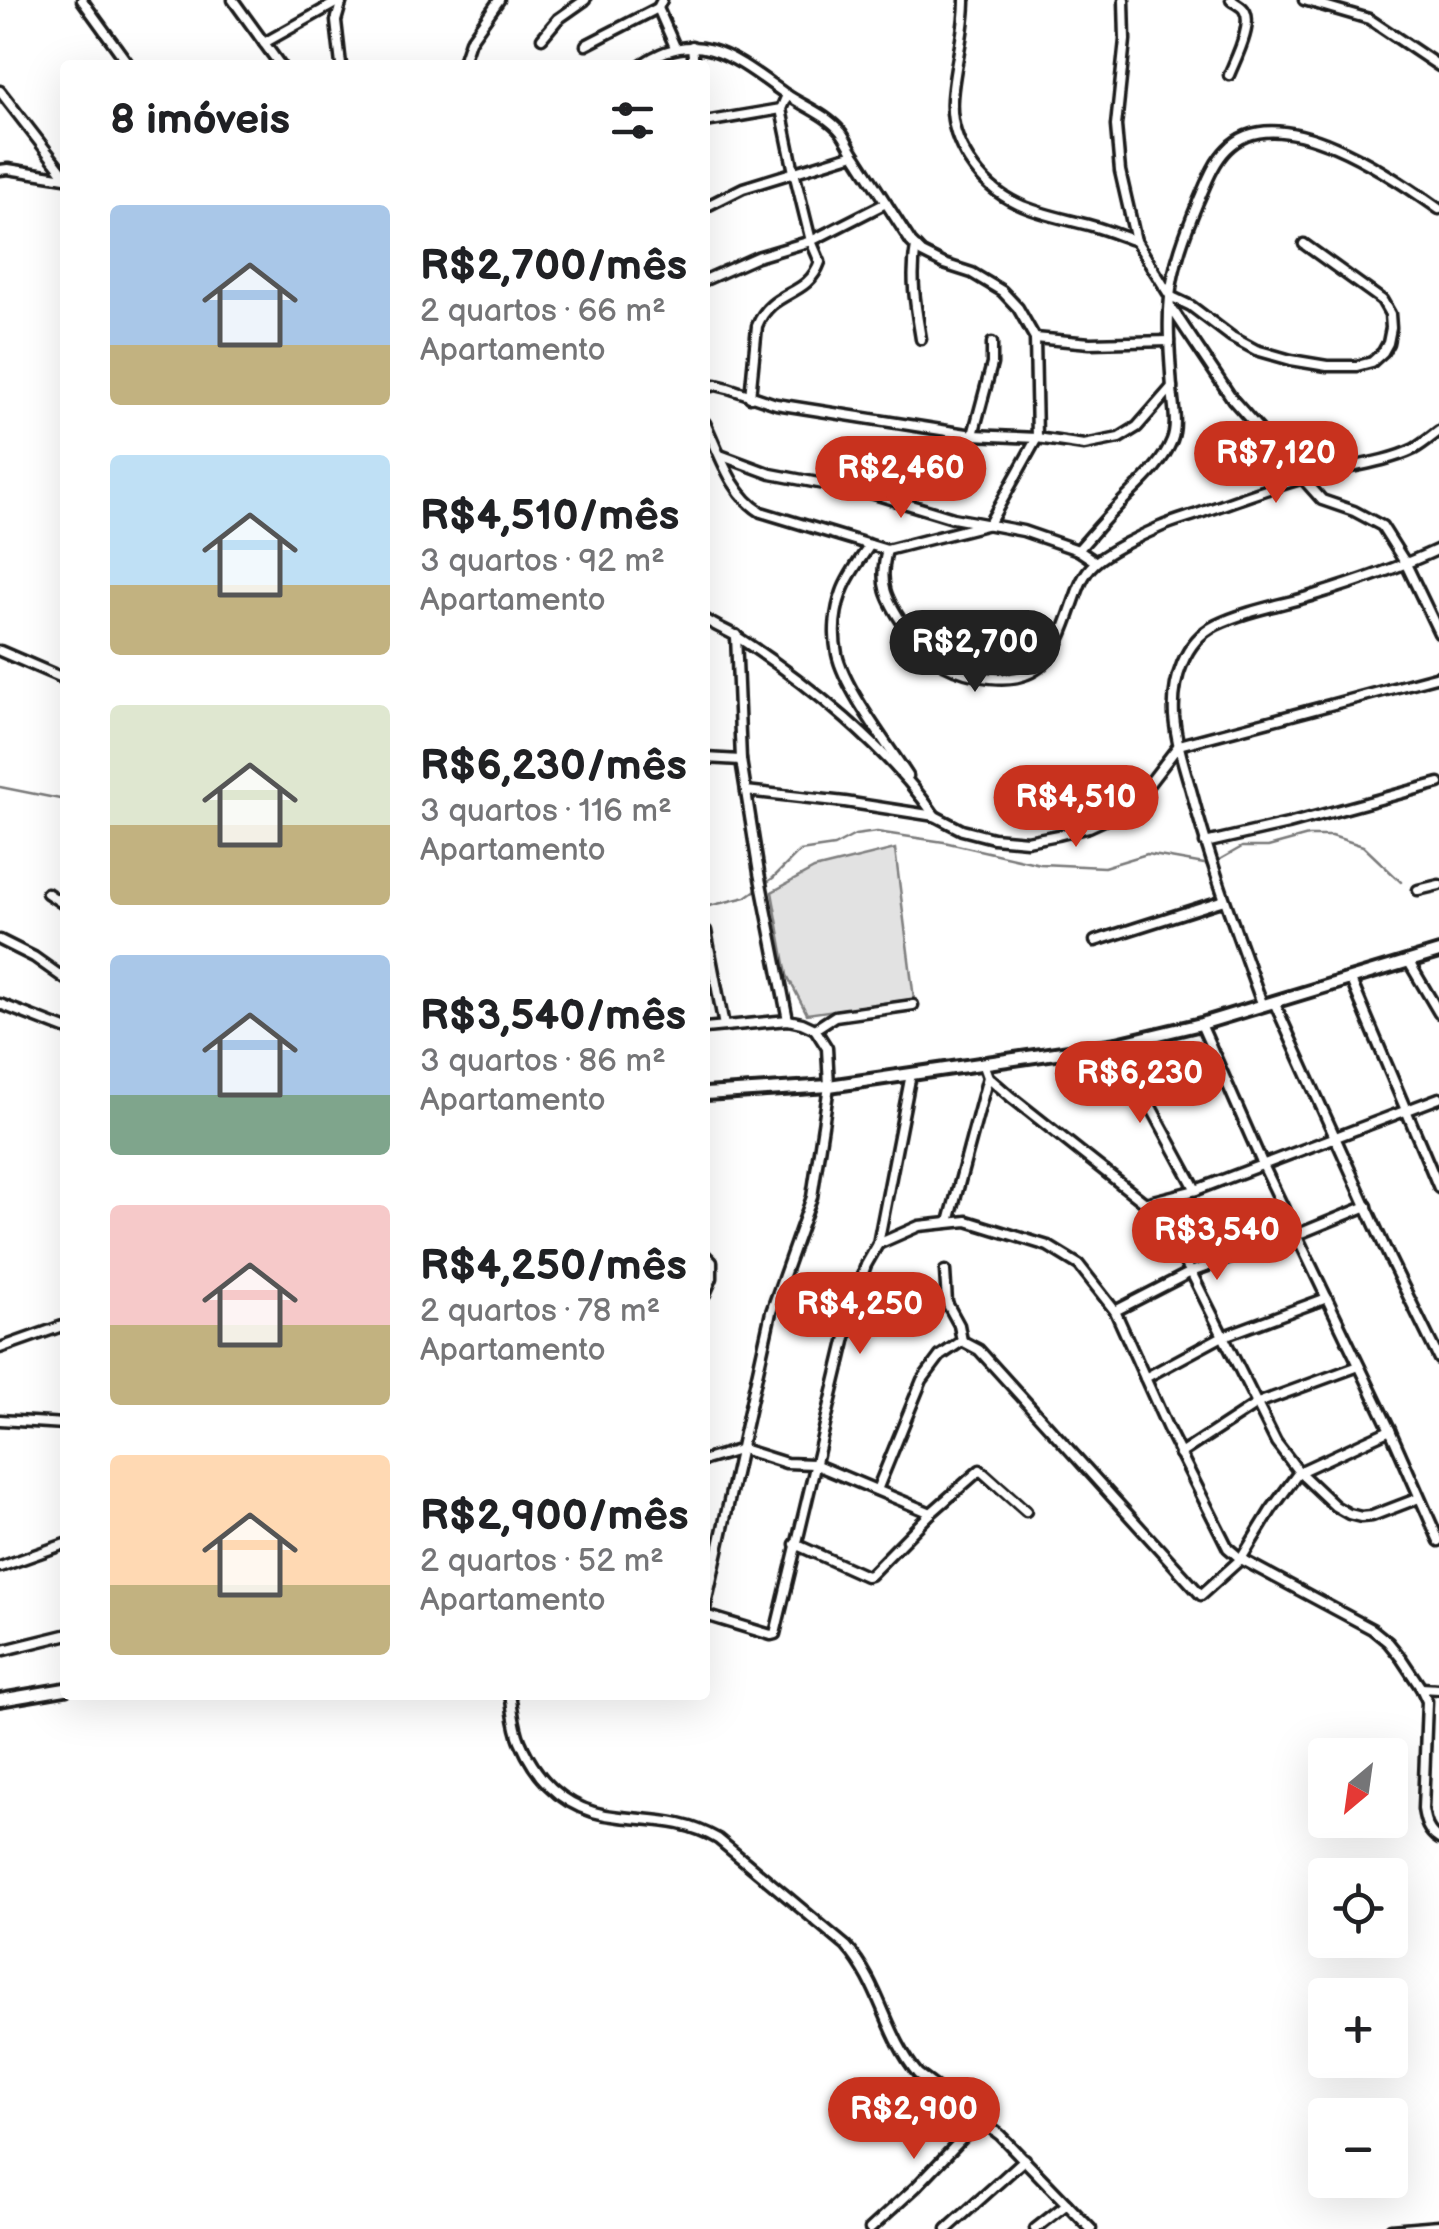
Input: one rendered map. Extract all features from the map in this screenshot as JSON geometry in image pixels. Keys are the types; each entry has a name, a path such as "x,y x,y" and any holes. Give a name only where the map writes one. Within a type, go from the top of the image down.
{"street":[{"path":"82,0 125,60"},
{"path":"234,0 276,60"},
{"path":"264,43 342,0"},
{"path":"340,60 336,21 342,0"},
{"path":"464,60 470,42 499,0"},
{"path":"542,38 558,19 584,0"},
{"path":"965,0 952,99 953,119 963,152 996,190 1015,203 1136,241"},
{"path":"1124,0 1126,40 1116,126 1120,171 1136,241 1170,296 1256,350 1328,366 1372,362 1388,342 1391,328 1390,314 1382,300 1304,244"},
{"path":"1229,75 1248,16 1231,0"},
{"path":"1304,0 1370,19 1439,66"},
{"path":"586,44 660,4 675,47"},
{"path":"692,46 693,60"},
{"path":"648,60 675,47 718,52 757,72 829,121 841,132 916,247 944,264 972,272 1002,291 1018,308 1034,338 1037,438 989,524 887,550 761,512 739,492 710,434"},
{"path":"0,91 60,169"},
{"path":"750,397 756,326 772,302 810,282 820,262 811,241 781,109 787,95"},
{"path":"710,121 781,109"},
{"path":"1078,550 1151,472 1172,440 1176,424 1170,296 1188,227 1214,166 1228,147 1244,136 1264,132 1285,131 1318,140 1404,184 1439,208"},
{"path":"710,204 742,188 854,154"},
{"path":"0,170 60,175"},
{"path":"710,278 757,257 811,241 886,203"},
{"path":"916,247 914,300 921,339"},
{"path":"1170,306 1232,400 1322,500 1382,526 1406,564 1439,633"},
{"path":"1034,338 1090,343 1170,341"},
{"path":"973,435 990,376 992,343"},
{"path":"710,386 776,404 973,435 1037,438 1084,446 1119,438 1137,427 1172,387"},
{"path":"887,550 882,584 910,636 948,668 1001,680 1018,678 1038,670 1052,654 1080,583 1096,562 1158,528 1242,496 1399,454 1416,448 1439,431"},
{"path":"720,455 772,474 871,493 953,518 1023,530 1078,550 1096,562"},
{"path":"870,544 841,593 835,625 837,658 853,690 936,816"},
{"path":"1439,548 1406,564 1314,596 1217,624 1188,649 1176,686 1174,714 1206,848 1224,900 1269,1004 1439,1358"},
{"path":"710,623 736,635 845,717 916,788"},
{"path":"710,632 719,628"},
{"path":"736,635 741,760 788,1020"},
{"path":"0,650 60,677"},
{"path":"746,791 936,816 962,830 993,838 1027,840 1058,836 1116,816 1139,797 1179,745 1439,676"},
{"path":"710,758 741,760"},
{"path":"1206,848 1439,782"},
{"path":"1418,890 1439,885"},
{"path":"46,894 60,901"},
{"path":"1096,941 1224,900"},
{"path":"0,940 34,956 60,976"},
{"path":"710,952 724,1026"},
{"path":"710,1094 829,1086 1117,1044 1201,1024 1439,952"},
{"path":"1409,962 1439,1014"},
{"path":"1350,980 1439,1188"},
{"path":"0,1004 60,1026"},
{"path":"815,1028 836,1016 913,1005"},
{"path":"710,1027 788,1020 815,1028 826,1048 829,1086 812,1197 771,1312 710,1590"},
{"path":"1201,1024 1439,1541"},
{"path":"1117,1044 1196,1190"},
{"path":"983,1063 988,1077 1144,1203 1191,1272 1276,1442 1299,1472 1335,1506 1361,1517 1420,1498"},
{"path":"710,1614 775,1634 858,1287 878,1244 911,1074"},
{"path":"949,1222 988,1077"},
{"path":"1144,1203 1196,1190 1439,1098"},
{"path":"1115,1311 1191,1272 1367,1206"},
{"path":"878,1244 919,1226 966,1221 1048,1246 1079,1265 1115,1311 1228,1548 1241,1559 1372,1629 1388,1642 1421,1688 1428,1708 1423,1809 1425,1823 1439,1839"},
{"path":"945,1271 947,1303 959,1325 962,1341"},
{"path":"1145,1378 1222,1336 1327,1298"},
{"path":"0,1348 60,1327"},
{"path":"877,1490 922,1380 940,1356 962,1341"},
{"path":"962,1341 980,1350 1200,1594 1241,1559 1299,1472 1390,1430"},
{"path":"1180,1454 1258,1403 1359,1366"},
{"path":"0,1420 60,1424"},
{"path":"710,1459 742,1449 786,1463 814,1464 932,1513"},
{"path":"795,1544 870,1575 980,1470 1026,1511"},
{"path":"0,1567 60,1546"},
{"path":"0,1651 60,1636"},
{"path":"1421,1688 1439,1690"},
{"path":"0,1700 60,1690"},
{"path":"511,1700 519,1739 535,1768 570,1803 590,1812 680,1822 699,1828 718,1839 846,1946 870,1979 890,2027 918,2074 982,2120 1091,2229"},
{"path":"870,2229 982,2120"},
{"path":"946,2229 1025,2159"},
{"path":"1035,2229 1067,2204"},
{"path":"1392,2229 1439,2225"}],"shaded area":[{"path":"895,849 914,999 807,1014 787,975 772,892 814,869"}],"waterway":[{"path":"0,787 60,799"},
{"path":"710,906 746,897 773,878 800,851 834,846 855,835 877,832 944,842 1040,864 1104,867 1147,854 1210,865 1242,847 1268,847 1308,836 1332,836 1363,846 1401,882"}]}
